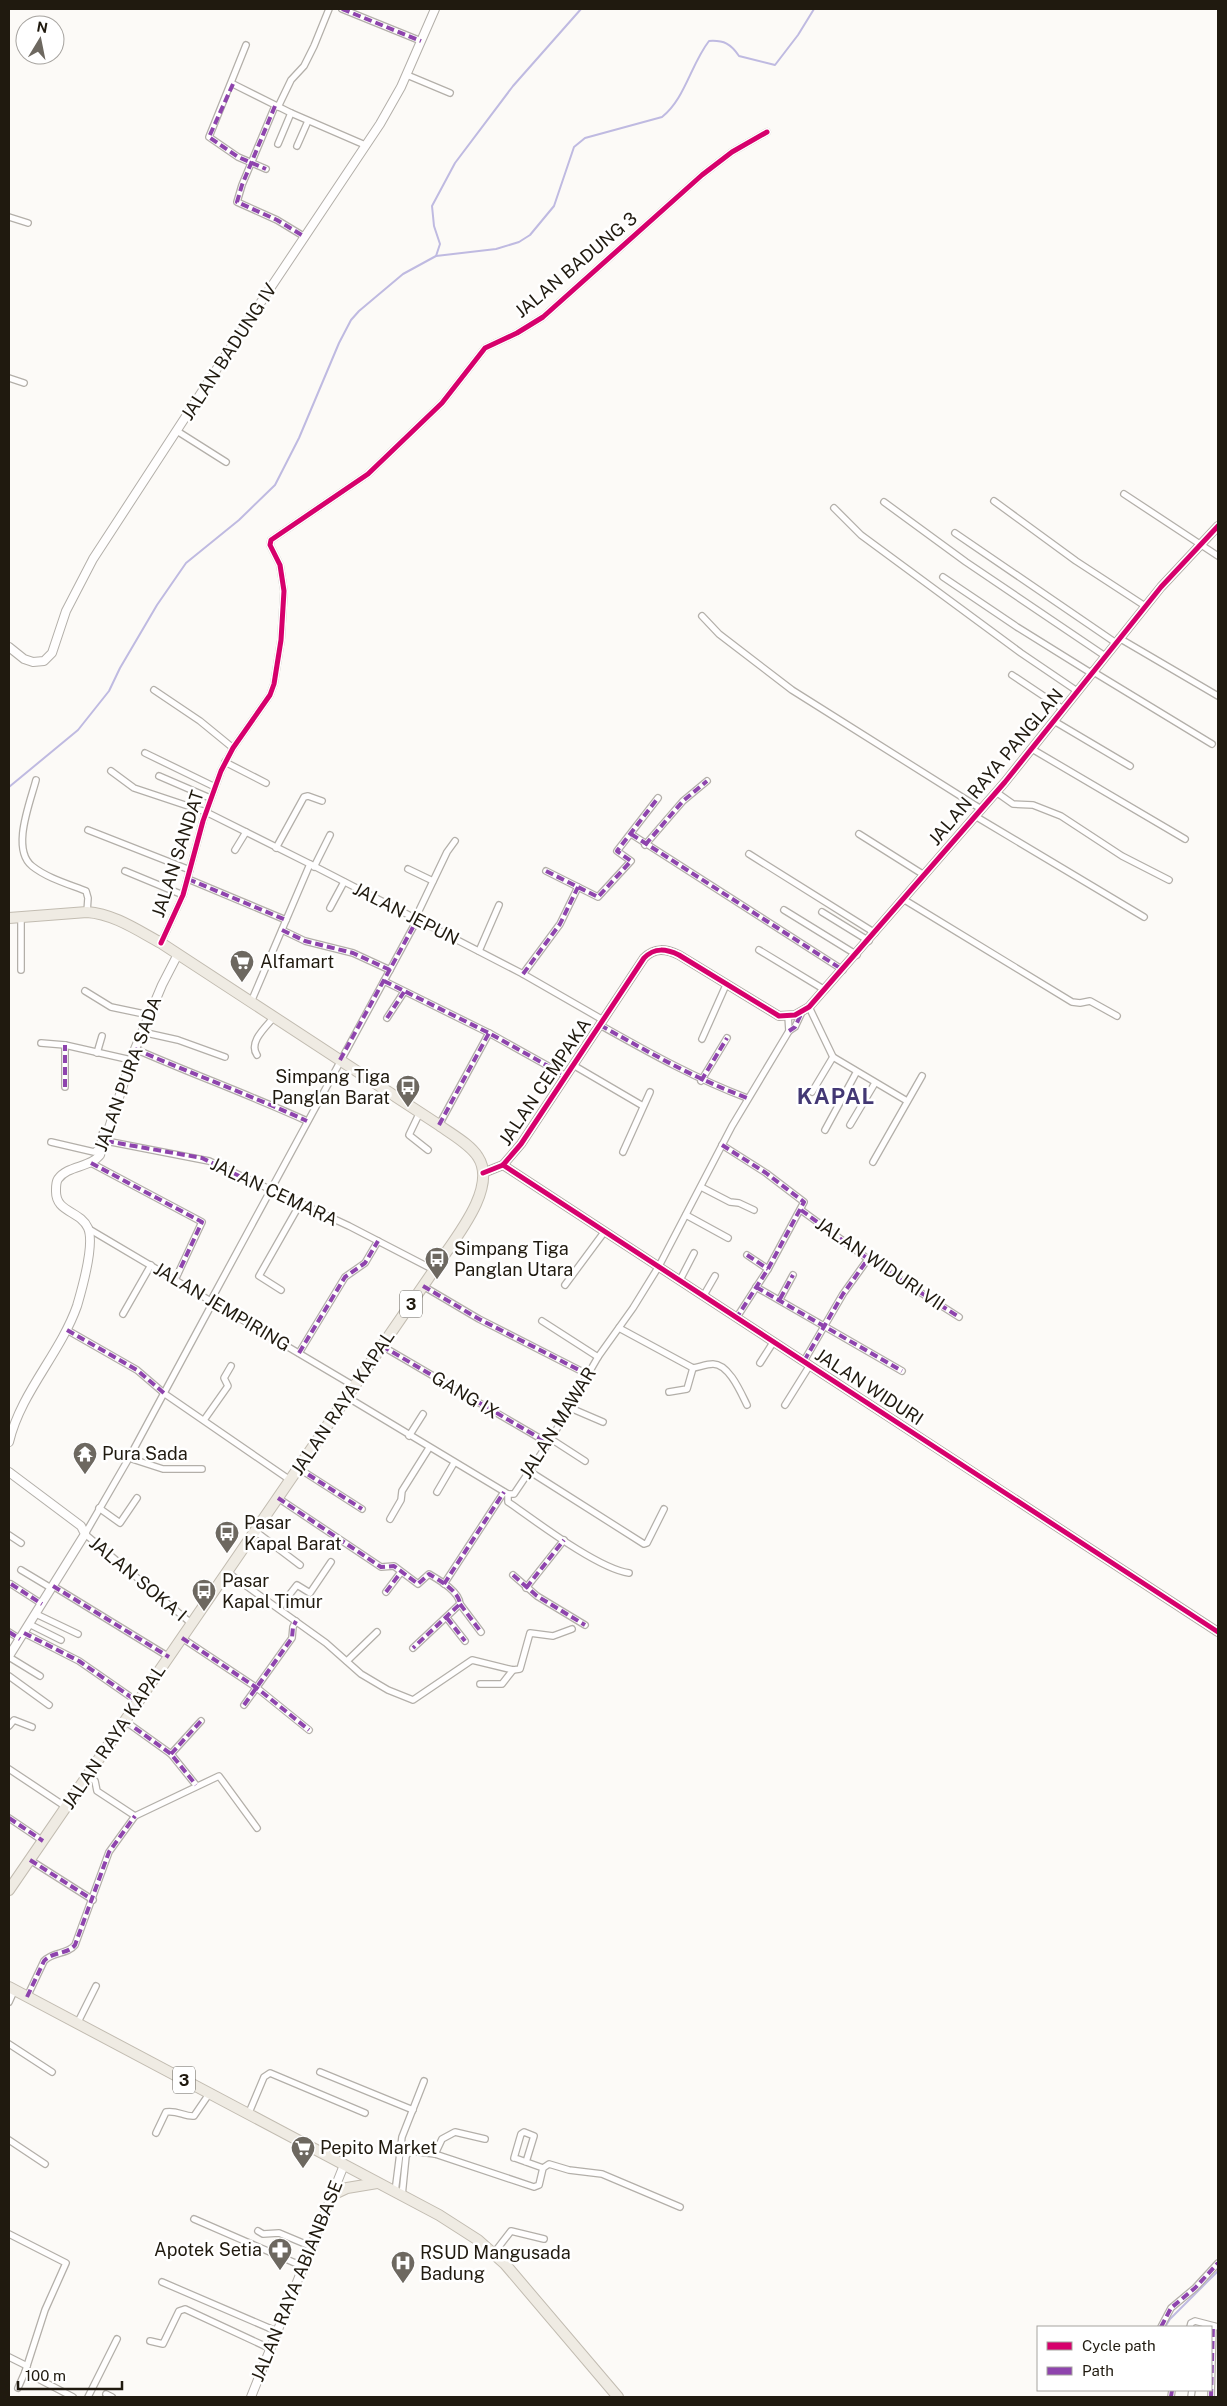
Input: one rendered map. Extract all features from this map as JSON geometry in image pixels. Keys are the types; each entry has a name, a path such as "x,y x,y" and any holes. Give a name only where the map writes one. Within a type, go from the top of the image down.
{"highway":[{"path":"9,918 87,912 115,918 161,943 439,1125 478,1156 483,1173"},
{"name":"JALAN RAYA KAPAL","path":"9,1890 434,1270 478,1200 482,1190 483,1173"},
{"name":"3","path":"19,1993 399,2194 461,2229 494,2253 563,2330 618,2397"},
{"path":"330,2196 347,2188 377,2183"}],"street":[{"path":"305,237 277,220 237,202 250,163 276,107 291,80 304,66 329,9"},
{"path":"342,9 421,41"},
{"name":"JALAN BADUNG IV","path":"9,647 24,659 38,662 44,661 52,653 66,611 93,559 393,103 435,9"},
{"path":"246,45 233,84 209,137 238,157 266,169"},
{"path":"407,75 450,93"},
{"path":"233,84 291,114 365,145"},
{"path":"278,144 291,114"},
{"path":"296,146 308,121"},
{"name":"JALAN BADUNG 3","path":"282,625 282,574 270,545 271,540 368,474 442,403 485,348 517,333 542,317 702,175 732,152 767,132"},
{"path":"9,217 28,223"},
{"path":"9,378 24,383"},
{"path":"177,430 226,462"},
{"path":"1124,494 1218,556"},
{"path":"994,501 1076,561 1145,606"},
{"path":"884,502 966,562 1105,656"},
{"path":"834,508 861,535 1021,653 1077,691"},
{"name":"JALAN RAYA PANGLAN","path":"788,1016 802,1012 809,1006 857,955 1032,749 1145,606 1218,526"},
{"path":"955,533 1118,641 1218,696"},
{"path":"943,577 1017,627 1212,744"},
{"path":"702,616 719,634 792,690 981,810"},
{"name":"JALAN SANDAT","path":"161,943 188,879 214,787 233,748 270,695 277,669 282,625"},
{"path":"1012,675 1063,709"},
{"path":"154,690 200,721 233,748"},
{"path":"1054,721 1130,766"},
{"path":"1032,749 1185,839"},
{"path":"145,754 214,787"},
{"path":"226,762 266,783"},
{"name":"JALAN JEPUN","path":"111,771 134,788 206,812 312,865 522,974 701,1081 748,1098"},
{"path":"159,776 210,798"},
{"path":"36,780 24,827 23,850 30,865 40,872 86,892 88,898 87,912"},
{"path":"645,844 683,801 707,781"},
{"path":"996,792 1013,804 1033,805 1061,816 1122,856 1169,880"},
{"path":"276,848 304,797 308,796 322,801"},
{"path":"546,871 598,896 631,861 618,851 658,798"},
{"path":"975,816 1144,917"},
{"path":"88,830 190,870"},
{"path":"235,850 246,832"},
{"path":"631,834 843,970"},
{"path":"859,834 924,875"},
{"path":"251,1002 312,865 330,835"},
{"path":"40,1676 9,1657 85,1534 165,1394 307,1121 390,970 416,919 446,852 455,841"},
{"path":"750,854 875,933"},
{"path":"408,869 433,881"},
{"path":"125,871 182,895"},
{"path":"188,879 286,920"},
{"path":"330,908 344,882"},
{"path":"522,974 560,924 578,887"},
{"path":"903,899 1072,1002 1080,1004 1090,1001 1117,1016"},
{"path":"479,951 499,905"},
{"path":"784,910 857,955"},
{"path":"822,912 869,940"},
{"path":"21,917 21,970"},
{"path":"282,930 305,940 353,952 390,970"},
{"path":"759,950 825,990"},
{"name":"JALAN CEMPAKA","path":"483,1173 503,1165 521,1144 644,958 653,951 670,951 726,985"},
{"name":"JALAN PURA SADA","path":"89,1229 85,1222 59,1204 56,1186 62,1175 90,1163 100,1155 135,1049 178,954"},
{"path":"384,981 489,1033 566,1076"},
{"path":"702,1039 726,985 772,1013 788,1016 789,1031"},
{"path":"85,991 111,1007 149,1015"},
{"path":"387,1018 404,992"},
{"path":"809,1006 833,1057 856,1073 908,1101"},
{"name":"JALAN MAWAR","path":"347,1397 454,1463 506,1493 514,1494 549,1441 587,1374 659,1266 748,1098 789,1031 795,1027 802,1012"},
{"path":"258,1055 254,1048 256,1040 274,1017"},
{"path":"142,1032 178,1040 225,1057"},
{"path":"439,1125 489,1033"},
{"path":"97,1053 102,1036"},
{"path":"701,1081 727,1038"},
{"path":"41,1043 65,1045 131,1060"},
{"path":"65,1045 65,1087"},
{"path":"135,1049 223,1087 249,1094 307,1121"},
{"path":"812,1092 833,1057"},
{"path":"574,1065 643,1106"},
{"path":"825,1130 856,1073"},
{"path":"874,1162 922,1076"},
{"path":"850,1125 875,1083"},
{"path":"623,1152 650,1092"},
{"path":"420,1112 409,1135 428,1150"},
{"path":"51,1142 94,1152 98,1148 103,1131 107,1137"},
{"name":"JALAN CEMARA","path":"107,1137 202,1158 378,1241 434,1270"},
{"path":"722,1145 766,1173 790,1193 803,1200 801,1210 768,1269 737,1317"},
{"path":"90,1163 202,1222 175,1280"},
{"name":"JALAN WIDURI","path":"503,1165 1218,1632"},
{"path":"701,1187 727,1201 740,1203 754,1210"},
{"path":"281,1290 259,1276 300,1204"},
{"name":"JALAN WIDURI VII","path":"801,1210 868,1259 959,1317"},
{"path":"686,1215 728,1238"},
{"path":"9,1442 16,1419 67,1330 77,1306 88,1257 89,1229"},
{"name":"JALAN JEMPIRING","path":"89,1229 354,1386"},
{"path":"565,1284 605,1231"},
{"path":"299,1353 345,1277 364,1262 378,1241"},
{"path":"680,1280 694,1253"},
{"path":"747,1255 768,1269"},
{"path":"785,1405 843,1294 868,1259"},
{"path":"123,1314 151,1265"},
{"path":"780,1299 793,1275"},
{"path":"704,1295 715,1276"},
{"path":"423,1286 479,1319 587,1374"},
{"path":"756,1287 780,1299 902,1371"},
{"path":"542,1321 598,1357"},
{"path":"619,1328 693,1368 712,1364 720,1366 731,1377 747,1405"},
{"path":"67,1330 137,1370 165,1394 290,1480"},
{"path":"760,1363 774,1341"},
{"name":"GANG IX","path":"382,1346 585,1461"},
{"path":"204,1420 228,1386 224,1378 231,1366"},
{"path":"668,1392 687,1388 693,1368"},
{"path":"568,1407 603,1422"},
{"path":"409,1436 423,1414"},
{"path":"390,1519 401,1500 402,1491 429,1448"},
{"path":"129,1458 163,1469 202,1469"},
{"path":"437,1492 454,1463"},
{"path":"298,1468 362,1509"},
{"path":"529,1471 645,1544 664,1509"},
{"path":"9,1472 81,1526 85,1534"},
{"path":"506,1493 510,1504 564,1540 616,1570 630,1573"},
{"path":"444,1584 506,1493"},
{"path":"99,1508 120,1523 137,1498"},
{"path":"278,1498 381,1567 394,1566 418,1584 427,1574 444,1584 454,1593 481,1632"},
{"path":"255,1531 300,1565"},
{"name":"JALAN SOKA I","path":"85,1534 192,1624"},
{"path":"9,1535 21,1543"},
{"path":"526,1588 564,1540"},
{"path":"279,1608 296,1586 310,1592 331,1562"},
{"path":"22,1570 169,1657"},
{"path":"227,1572 279,1608 351,1665 388,1690 413,1700 472,1660 513,1670 522,1668 531,1632 553,1636 572,1628"},
{"path":"386,1592 401,1572"},
{"path":"513,1575 526,1588 585,1625"},
{"path":"11,1584 42,1604"},
{"path":"414,1648 447,1618 459,1602"},
{"path":"36,1614 78,1634"},
{"path":"447,1618 465,1641"},
{"path":"244,1705 293,1636 293,1627 296,1621"},
{"path":"29,1624 61,1640"},
{"path":"9,1632 79,1661 138,1702"},
{"path":"351,1665 377,1632"},
{"path":"182,1638 257,1688 309,1730"},
{"path":"480,1684 502,1684 513,1670"},
{"path":"9,1676 49,1705"},
{"path":"9,1726 14,1720 32,1727"},
{"path":"125,1720 171,1754 195,1785"},
{"path":"171,1754 201,1721"},
{"path":"9,1769 66,1807"},
{"path":"87,1776 95,1781 97,1791 134,1816"},
{"path":"9,2002 19,1993 48,1956 69,1951 75,1945 109,1852 134,1816 195,1785 219,1776 257,1828"},
{"path":"9,1818 43,1841"},
{"path":"30,1860 91,1899"},
{"path":"77,2024 96,1986"},
{"path":"9,2044 52,2072"},
{"path":"248,2115 264,2077 270,2072 364,2113"},
{"path":"320,2072 412,2110"},
{"path":"399,2194 402,2137 424,2081"},
{"path":"156,2133 166,2112 177,2111 194,2116 209,2094"},
{"path":"435,2154 442,2139 455,2132 485,2139"},
{"path":"526,2162 534,2136 524,2132 521,2134 514,2157 526,2162 543,2168"},
{"path":"9,2140 45,2164"},
{"path":"399,2194 408,2152 435,2154 534,2188 539,2185 543,2168 549,2164 569,2170 596,2172 680,2207"},
{"name":"JALAN RAYA ABIANBASE","path":"250,2397 344,2165"},
{"path":"194,2219 302,2266"},
{"path":"258,2231 263,2234 279,2233 310,2246"},
{"path":"494,2253 512,2231 544,2239"},
{"path":"9,2234 66,2263 45,2310 28,2366 18,2388"},
{"path":"1161,2326 1170,2308 1195,2288 1218,2263"},
{"path":"162,2282 276,2331"},
{"path":"150,2341 163,2344 179,2311 185,2309 269,2348"},
{"path":"1190,2326 1192,2321 1215,2326 1212,2379"},
{"path":"88,2397 117,2339"},
{"path":"9,2357 28,2366"},
{"path":"25,2372 73,2397"}],"waterway":[{"path":"436,256 440,244 434,226 432,206 455,163 513,86 581,9"},
{"path":"9,787 78,730 109,691 120,668 157,605 186,563 239,520 275,485 299,438 339,343 351,320 359,311 403,274 436,256 496,249 519,242 530,235 554,206 574,147 585,138 662,117 677,101 697,60 709,41 719,41 727,44 739,56 775,65 798,35 814,9"},
{"path":"1166,2326 1170,2319 1218,2271"}],"marked path":[{"path":"342,9 421,41"},
{"path":"233,84 209,137 238,157 266,169"},
{"path":"275,106 242,185 237,202 277,220 305,237"},
{"path":"645,845 683,801 707,781"},
{"path":"546,871 598,897 631,861 617,851 658,798"},
{"path":"631,834 843,970"},
{"path":"188,879 286,920"},
{"path":"523,974 560,924 578,887"},
{"path":"340,1060 417,920"},
{"path":"282,930 305,941 353,953 390,970"},
{"path":"384,981 489,1033 566,1076"},
{"path":"387,1018 404,992"},
{"path":"789,1031 795,1027 802,1012"},
{"path":"600,1025 690,1073 747,1098"},
{"path":"439,1125 489,1033"},
{"path":"701,1081 727,1038"},
{"path":"65,1045 65,1087"},
{"path":"135,1049 307,1121"},
{"path":"106,1141 202,1158 270,1191"},
{"path":"722,1145 766,1173 804,1202 768,1269 737,1317"},
{"path":"91,1163 202,1222 175,1280"},
{"path":"801,1210 868,1259 959,1317"},
{"path":"299,1353 345,1277 365,1263 378,1241"},
{"path":"747,1255 768,1269"},
{"path":"804,1361 843,1294 868,1259"},
{"path":"780,1299 793,1275"},
{"path":"423,1286 479,1319 587,1374"},
{"path":"756,1287 902,1371"},
{"path":"67,1330 137,1370 165,1394"},
{"path":"382,1346 548,1443"},
{"path":"298,1468 362,1509"},
{"path":"444,1584 504,1492"},
{"path":"278,1498 381,1567 394,1566 418,1584 429,1574 452,1590 459,1599 460,1604 413,1648"},
{"path":"526,1588 564,1540"},
{"path":"386,1592 401,1572"},
{"path":"513,1575 537,1596 585,1625"},
{"path":"11,1584 42,1604"},
{"path":"53,1586 169,1657"},
{"path":"460,1604 481,1632"},
{"path":"447,1618 465,1641"},
{"path":"244,1705 292,1638 293,1627 296,1621"},
{"path":"9,1632 20,1639"},
{"path":"24,1633 79,1661 138,1702"},
{"path":"182,1638 257,1688 309,1730"},
{"path":"125,1721 171,1754 196,1785"},
{"path":"171,1754 201,1721"},
{"path":"27,1997 44,1961 75,1945 109,1852 135,1816"},
{"path":"9,1818 43,1841"},
{"path":"30,1860 93,1900"},
{"path":"1162,2326 1171,2308 1195,2288 1218,2263"},
{"path":"1212,2362 1213,2326"},
{"path":"1171,2397 1172,2391"},
{"path":"1211,2391 1211,2397"}],"cycle path":[{"path":"161,943 183,895 203,821 221,771 233,748 270,695 274,684 281,640 284,591 280,565 270,545 271,540 368,474 442,403 485,348 517,333 543,317 702,175 732,152 767,132"},
{"path":"483,1173 503,1165 521,1144 648,954 665,950 679,955 779,1016 795,1015 809,1007 1005,782 1161,587 1218,526"},
{"path":"503,1165 1218,1632"}],"place":[{"name":"Alfamart","path":"242,983"},
{"name":"Simpang Tiga Panglan Barat","path":"408,1108"},
{"name":"Simpang Tiga Panglan Utara","path":"437,1280"},
{"name":"Pura Sada","path":"85,1475"},
{"name":"Pasar Kapal Barat","path":"227,1554"},
{"name":"Pasar Kapal Timur","path":"204,1612"},
{"name":"Pepito Market","path":"303,2169"},
{"name":"Apotek Setia","path":"280,2271"},
{"name":"RSUD Mangusada Badung","path":"403,2284"}],"district":[{"name":"KAPAL","path":"836,1096"}]}
